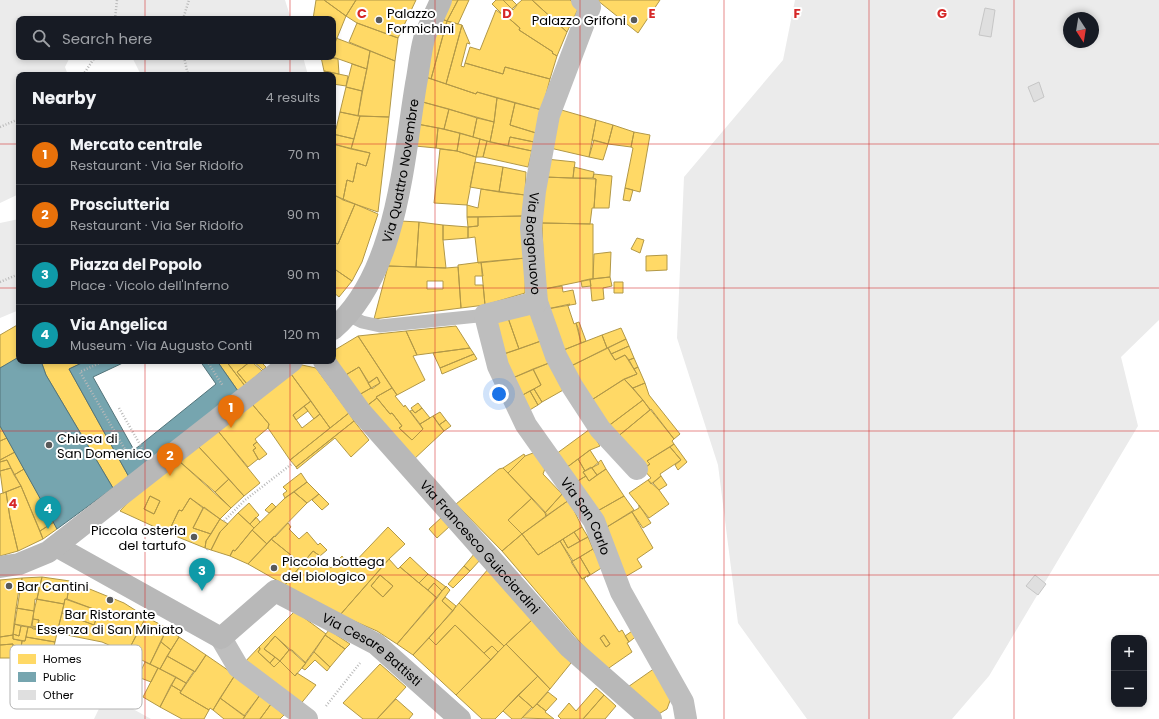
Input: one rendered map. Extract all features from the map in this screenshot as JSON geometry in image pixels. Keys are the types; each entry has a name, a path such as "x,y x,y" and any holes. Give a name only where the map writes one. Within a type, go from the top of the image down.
{"main road":[{"name":"Via Quattro Novembre","path":"341,322 361,298 374,273 385,244 400,190 424,39 441,0"},
{"path":"0,567 18,564 48,552 288,364"},
{"name":"Via Francesco Guicciardini","path":"326,364 360,411 569,647 652,719"},
{"path":"56,546 221,638"},
{"name":"Via Cesare Battisti","path":"221,638 275,591 376,644 460,719"}],"street":[{"name":"Via Borgonuovo","path":"582,0 590,7 550,115 535,191 531,228 537,302 556,356 572,386 600,429 637,470"},
{"path":"482,316 537,302"},
{"name":"Via San Carlo","path":"482,316 498,366 526,425 594,521 621,592 683,702 686,719"},
{"path":"221,638 238,667 307,719"}],"lane":[{"path":"341,322 362,322 380,326 482,316"}],"path":[{"path":"115,16 117,0"},
{"path":"184,16 189,0"},
{"path":"85,72 93,60"},
{"path":"185,60 187,72"},
{"path":"0,127 16,120"},
{"path":"0,282 16,275"},
{"path":"97,364 80,372 133,463"},
{"path":"119,408 145,454"},
{"path":"224,521 245,500 293,463"},
{"path":"325,707 376,644"}],"shaded area":[{"path":"0,0 285,0 290,16 16,16 16,60 68,60 65,67 67,72 16,72 16,195 0,203"},
{"path":"795,0 1159,0 1159,320 1121,357 1138,426 989,676 952,719 807,719 738,623 718,465 677,338 684,177 783,60"},
{"path":"134,60 304,60 307,72 140,72"},
{"path":"16,220 16,311 0,318 0,223"},
{"path":"99,709 133,709 151,719 94,719"}],"building: Homes":[{"path":"316,0 324,0 346,16 336,41 336,16 313,16"},
{"path":"324,0 356,0 346,16"},
{"name":"Palazzo Formichini","path":"356,0 416,0 398,38 357,23 346,16"},
{"path":"448,0 458,0 447,21 439,18"},
{"path":"458,0 469,0 458,24 447,21"},
{"path":"496,0 503,0 512,9 504,16 492,4"},
{"path":"503,0 512,0 517,5 513,10"},
{"path":"522,0 532,0 567,32 557,56 519,30 520,28 505,15"},
{"path":"532,0 570,0 579,7 567,32"},
{"name":"Palazzo Grifoni","path":"597,0 660,0 638,33"},
{"path":"496,10 504,16 505,15 520,28 519,30 557,56 550,79 505,67 503,74 465,63 470,47 480,50"},
{"path":"439,18 447,21 431,79 423,76"},
{"path":"447,21 462,25 446,84 431,79"},
{"path":"357,23 398,38 395,61 349,42"},
{"path":"462,25 470,44 467,43 461,66 464,67 465,63 503,74 505,67 550,79 542,110 477,92 476,94 446,84"},
{"path":"336,38 370,51 367,69 336,58"},
{"path":"370,51 395,61 389,117 358,116"},
{"path":"338,59 339,74 336,72 324,71 322,60"},
{"path":"352,64 367,69 362,91 346,87"},
{"path":"336,74 348,76 346,86 336,84"},
{"path":"423,76 476,94 477,92 497,98 494,122 419,101"},
{"path":"346,87 362,91 358,116 340,112"},
{"path":"497,98 515,103 510,125 536,133 534,142 510,137 508,146 490,142"},
{"path":"419,101 449,109 444,129 417,124"},
{"path":"515,103 542,110 536,133 510,125"},
{"path":"449,109 477,118 473,137 444,129"},
{"path":"558,109 596,120 589,157 550,148"},
{"path":"340,112 360,116 354,139 336,135"},
{"path":"360,116 389,117 378,212 343,200 347,180 353,182 357,163 366,166 370,153 351,149"},
{"path":"477,118 494,122 490,142 473,137"},
{"path":"596,120 613,125 608,144 592,140"},
{"path":"417,124 438,128 436,148 415,146"},
{"path":"613,125 634,132 631,147 608,144"},
{"path":"438,128 460,133 457,151 436,148"},
{"path":"634,132 650,135 640,192 625,188 633,148 631,147"},
{"path":"460,133 480,139 476,157 457,151"},
{"path":"336,135 354,139 351,149 336,145"},
{"path":"510,137 534,142 532,151 508,146"},
{"path":"480,139 487,141 483,157 476,157"},
{"path":"594,140 608,144 603,160 589,157"},
{"path":"487,141 532,151 528,167 483,157"},
{"path":"336,145 370,153 366,166 357,163 353,182 347,180 343,200 336,196"},
{"path":"440,149 457,151 476,157 467,205 434,203"},
{"path":"546,159 575,162 573,178 544,177"},
{"path":"475,162 503,167 499,192 470,187"},
{"path":"503,167 526,172 525,195 499,192"},
{"path":"574,167 594,172 593,178 573,178"},
{"path":"594,174 612,176 609,208 594,208 596,179 593,178"},
{"path":"544,177 596,179 594,208 592,208 590,224 542,223"},
{"path":"625,188 633,190 630,201 623,200"},
{"path":"481,189 525,195 523,216 467,217 467,205 478,208"},
{"path":"336,196 355,204 338,244 336,243"},
{"path":"355,204 378,214 362,262 352,281 336,270 336,243 338,244"},
{"path":"523,216 526,258 478,263 475,237 468,238 468,227 478,226 478,217"},
{"path":"467,217 478,217 478,226 468,227"},
{"path":"400,221 419,222 416,267 388,266"},
{"path":"419,222 443,225 446,268 416,267"},
{"path":"542,223 593,224 593,279 544,289"},
{"path":"443,225 468,227 468,238 443,240"},
{"path":"637,238 644,240 640,253 631,249"},
{"path":"611,252 610,277 593,279 594,254"},
{"path":"667,255 667,270 646,271 646,256"},
{"path":"526,258 525,293 485,305 481,262"},
{"path":"481,262 483,276 475,276 475,285 483,285 485,305 461,308 458,265"},
{"path":"388,266 458,267 461,308 374,319","holes":["427,281 443,281 443,289 427,289"]},
{"path":"336,270 352,281 339,297 336,294"},
{"path":"610,277 612,286 603,288 604,299 592,301 590,279"},
{"path":"590,279 591,286 582,287 581,281"},
{"path":"614,282 623,282 623,293 614,293"},
{"path":"562,286 563,292 573,290 576,304 547,309 544,289"},
{"path":"570,304 568,306 574,324 576,323 578,328 581,343 561,351 547,309"},
{"path":"529,309 541,341 519,349 507,315"},
{"path":"507,315 519,349 495,357 481,322"},
{"path":"579,322 586,341 581,343 576,323"},
{"path":"16,326 16,360 0,368 0,335"},
{"path":"456,326 470,348 417,355 406,331"},
{"path":"621,328 626,339 607,348 602,335"},
{"path":"406,331 417,355 413,356 425,380 397,395 358,336"},
{"path":"602,335 607,348 569,367 561,351"},
{"path":"358,336 392,388 376,397 377,398 364,408 357,396 380,383 377,377 369,383 359,367 344,376 336,363 336,349"},
{"path":"626,339 629,346 611,354 608,348"},
{"path":"541,341 549,363 508,380 495,357"},
{"path":"629,346 634,358 629,360 625,355 615,360 611,354"},
{"path":"470,348 474,354 440,368 433,353"},
{"path":"608,348 615,360 625,355 637,374 623,380 590,401 569,367"},
{"path":"474,354 477,359 442,374 440,368"},
{"path":"634,358 638,367 634,369 629,360"},
{"path":"549,363 565,389 542,402 534,389 541,385 533,369"},
{"path":"42,364 80,364 69,369 129,477 113,488 46,375"},
{"path":"219,364 228,364 245,386 238,391"},
{"path":"228,364 247,364 237,372 247,384 245,386"},
{"path":"247,364 254,364 262,371 247,384 237,372"},
{"path":"256,364 263,364 266,367 263,370"},
{"path":"302,365 316,368 349,413 330,428 291,374"},
{"path":"359,367 371,388 357,396 344,376"},
{"path":"638,367 645,383 633,388 624,379 637,374 634,369"},
{"path":"533,369 541,385 519,397 508,380"},
{"path":"291,374 311,401 293,415 302,428 320,414 330,428 290,460 268,428 269,424 252,404"},
{"path":"377,377 380,383 372,389 368,383"},
{"path":"624,379 643,400 607,427 590,401"},
{"path":"645,383 649,395 680,434 674,439 633,388"},
{"path":"392,388 397,395 395,396 404,407 405,405 423,429 412,440 399,428 402,426 392,413 390,414 376,397"},
{"path":"534,389 542,402 538,405 530,391"},
{"path":"530,391 538,405 528,411 519,397"},
{"path":"377,398 402,426 399,428 412,440 423,429 420,424 433,416 444,431 412,461 364,408"},
{"path":"643,400 650,410 616,438 607,427"},
{"path":"311,401 320,414 314,419 304,406"},
{"path":"418,403 422,408 415,413 411,408"},
{"path":"252,404 269,424 268,428 255,439 257,442 253,445 256,448 253,450 258,459 248,467 218,431"},
{"path":"304,406 308,411 296,420 293,415"},
{"path":"422,408 430,418 420,424 410,411 412,410 415,413"},
{"path":"651,409 674,439 672,441 674,444 647,461 650,464 643,469 616,438"},
{"path":"440,412 446,420 439,425 433,416"},
{"path":"349,413 354,421 296,467 290,460"},
{"path":"446,420 451,426 444,431 439,425"},
{"path":"354,421 369,440 351,457 335,438 297,469 296,467"},
{"path":"0,426 7,438 0,441"},
{"path":"590,429 600,446 590,450 566,468 556,454"},
{"path":"218,431 260,483 244,496 198,446"},
{"path":"7,438 15,452 0,460 0,441"},
{"path":"257,442 267,454 259,460 253,450 256,448 253,445"},
{"path":"674,444 687,462 678,470 675,465 681,460 670,447"},
{"path":"198,446 229,479 215,492 179,461"},
{"path":"670,447 681,460 660,474 661,476 651,484 648,480 651,478 643,469 650,464 647,461"},
{"path":"590,450 599,464 585,471 578,459"},
{"path":"15,452 24,469 14,475 7,460 0,462 0,460"},
{"path":"533,453 546,466 543,474 562,494 545,513 508,473 525,456"},
{"path":"524,454 525,456 508,473 503,468"},
{"path":"578,459 585,471 583,472 586,476 576,482 566,468"},
{"path":"7,460 11,468 0,471 0,462"},
{"path":"601,460 606,469 597,475 592,468"},
{"path":"179,461 231,508 220,519 190,498 182,511 179,510 168,533 120,511 130,500","holes":["150,496 160,501 154,514 144,509"]},
{"path":"591,467 597,475 589,481 583,472"},
{"path":"11,468 21,486 3,493 0,471"},
{"path":"503,468 532,498 508,520 522,534 502,551 456,504 499,469"},
{"path":"24,469 54,522 40,531 21,486 14,475"},
{"path":"606,469 624,496 594,513 576,482 586,476 589,481"},
{"path":"301,473 307,482 285,498 283,494 287,491 283,487"},
{"path":"661,476 667,485 659,490 653,483"},
{"path":"229,479 244,496 231,508 215,492"},
{"path":"648,480 659,490 669,504 649,518 629,493"},
{"path":"307,482 319,494 307,503 294,492"},
{"path":"21,486 43,539 18,551 10,518 6,492"},
{"path":"6,492 10,518 18,551 0,556 0,494"},
{"path":"294,492 307,503 267,544 252,530 285,498"},
{"path":"564,492 569,500 546,516 545,513"},
{"path":"319,494 329,504 322,510 312,500"},
{"path":"150,496 160,501 154,514 144,509"},
{"path":"624,496 634,510 602,530 594,513"},
{"path":"190,498 203,508 193,528 211,534 206,541 205,548 168,533 179,510 182,511"},
{"path":"532,498 546,513 546,516 522,534 508,520"},
{"path":"569,500 582,527 538,555 522,534"},
{"path":"249,503 259,515 250,524 238,513"},
{"path":"272,503 276,507 269,513 265,510"},
{"path":"639,505 651,523 643,528 632,512 639,508"},
{"path":"204,507 220,519 211,534 193,528"},
{"path":"632,512 653,548 637,559 642,567 625,577 602,530"},
{"path":"238,513 254,528 235,551 233,550 230,556 211,550 220,532"},
{"path":"256,517 260,522 254,528 250,524"},
{"path":"442,517 450,526 437,538 429,529"},
{"path":"220,519 228,524 220,532 211,550 205,548 206,541"},
{"path":"54,522 57,529 43,539 40,531"},
{"path":"288,523 291,527 289,529 299,539 307,532 318,545 320,543 327,550 320,556 313,551 302,564 271,539 274,536 275,537"},
{"path":"388,527 405,544 389,559 340,615 285,585 313,551 331,568 342,556 351,566"},
{"path":"582,527 588,537 580,541 574,532"},
{"path":"252,530 267,544 248,564 230,556 233,550 235,551"},
{"path":"574,532 580,541 568,548 563,539"},
{"path":"522,534 538,555 560,541 582,579 586,577 584,579 619,632 622,630 629,642 627,643 632,652 606,670 585,648 502,551","holes":["604,635 610,644 606,647 600,638"]},
{"path":"588,537 593,549 573,561 560,541 563,539 568,548"},
{"path":"271,539 302,564 285,585 248,564"},
{"path":"593,549 603,567 587,577 590,574 580,557"},
{"path":"475,553 481,559 470,571 464,566"},
{"path":"410,557 428,574 419,583 400,567"},
{"path":"580,557 590,574 582,579 571,562"},
{"path":"389,559 398,569 400,567 437,598 397,644 377,631 340,615","holes":["380,575 393,586 383,597 371,586"]},
{"path":"464,566 470,571 453,588 448,584"},
{"path":"489,568 532,620 504,646 459,603"},
{"path":"428,574 446,587 442,591 434,583 428,590 419,583"},
{"path":"380,575 393,586 383,597 371,586"},
{"path":"42,577 70,581 67,599 65,599 64,604 37,599"},
{"path":"42,577 39,590 21,589 22,578"},
{"path":"22,578 13,635 0,637 0,580"},
{"path":"70,581 124,603 146,617 131,645 109,645 102,642 57,633 62,613 94,625 99,611 67,599"},
{"path":"434,583 442,591 437,598 428,590"},
{"path":"446,586 450,590 442,601 453,611 413,655 397,644"},
{"path":"19,589 39,590 34,611 16,608"},
{"path":"445,597 456,606 453,611 442,601"},
{"path":"35,599 64,604 57,633 33,629 31,627 37,627 39,620 33,619"},
{"path":"65,599 99,611 94,625 62,613"},
{"path":"459,603 504,646 498,652 492,646 484,653 455,625 436,645 429,638"},
{"path":"16,608 34,611 31,627 14,624"},
{"path":"295,611 326,634 305,663 275,636 264,649 275,657 270,663 258,652 260,649 259,647"},
{"path":"146,617 167,628 150,664 142,660 142,645 131,645"},
{"path":"33,619 39,620 37,627 32,626"},
{"path":"532,620 571,663 550,689 506,644"},
{"path":"14,624 21,626 19,636 13,634"},
{"path":"455,625 491,660 456,695 413,655 429,638 436,645"},
{"path":"21,626 28,627 25,641 13,639 13,634 19,636"},
{"path":"28,627 57,633 55,642 26,637"},
{"path":"167,628 179,637 171,650 161,642"},
{"path":"635,629 638,635 629,642 625,636"},
{"path":"329,630 350,644 345,649 325,635"},
{"path":"13,635 13,639 22,641 21,645 0,645 0,637"},
{"path":"325,635 345,649 330,667 314,652"},
{"path":"604,635 610,644 606,647 600,638"},
{"path":"275,636 289,650 280,661 264,649"},
{"path":"26,637 55,642 54,645 21,645 22,641 25,641"},
{"path":"179,637 206,655 195,672 167,656"},
{"path":"161,642 171,650 160,669 150,664"},
{"path":"13,644 10,645 10,658 0,658 0,645"},
{"path":"506,644 538,676 495,719 482,719 456,695"},
{"path":"492,646 498,652 491,660 484,653"},
{"path":"259,647 260,649 258,652 274,667 280,661 295,676 297,673 316,685 299,706 242,665"},
{"path":"289,650 292,650 306,663 295,676 280,661"},
{"path":"314,652 330,667 327,671 315,660 305,670 302,668"},
{"path":"206,655 235,675 213,710 210,708 209,710 180,693"},
{"path":"167,656 194,671 186,683 160,669"},
{"path":"275,657 280,661 274,667 270,663"},
{"path":"145,662 158,668 151,682 142,679 142,668"},
{"path":"380,664 406,687 377,719 363,719 343,703"},
{"path":"158,668 176,677 160,707 143,697"},
{"path":"655,668 671,698 667,709 657,715 625,689"},
{"path":"235,675 260,695 244,716 220,698"},
{"path":"538,676 550,689 533,708 518,695"},
{"path":"176,677 186,683 181,691 171,685"},
{"path":"171,685 181,691 180,693 209,710 204,719 182,719 160,707"},
{"path":"596,688 604,695 583,719 561,719 558,716 569,703 576,711"},
{"path":"548,692 557,699 546,711 537,704"},
{"path":"260,695 271,704 260,719 243,719"},
{"path":"518,695 532,707 521,719 512,719 503,711"},
{"path":"604,695 616,706 605,719 583,719"},
{"path":"220,698 245,716 243,719 224,719 213,710"},
{"path":"396,699 413,714 409,719 377,719"},
{"path":"271,704 284,715 280,719 260,719"},
{"path":"537,704 546,711 545,712 554,719 522,718"}],"building: Public":[{"name":"Chiesa di San Domenico","path":"16,359 16,364 42,364 46,375 113,488 57,529 0,426 0,368"},
{"path":"80,364 121,364 93,377 134,450 216,384 202,364 219,364 238,391 129,477 69,369"}],"building: Other":[{"path":"985,8 995,10 991,37 979,35"},
{"path":"1039,82 1044,97 1034,102 1028,87"},
{"path":"1035,575 1046,584 1038,595 1026,586"}],"place":[{"name":"Palazzo Formichini","path":"379,20"},
{"name":"Palazzo Grifoni","path":"634,20"},
{"name":"Mercato centrale","path":"231,428"},
{"name":"Chiesa di San Domenico","path":"49,445"},
{"name":"Prosciutteria","path":"170,476"},
{"name":"Via Angelica","path":"48,529"},
{"name":"Piccola osteria del tartufo","path":"194,537"},
{"name":"Piccola bottega del biologico","path":"274,568"},
{"name":"Bar Cantini","path":"9,586"},
{"name":"Piazza del Popolo","path":"202,591"},
{"name":"Bar Ristorante Essenza di San Miniato","path":"110,600"}]}
